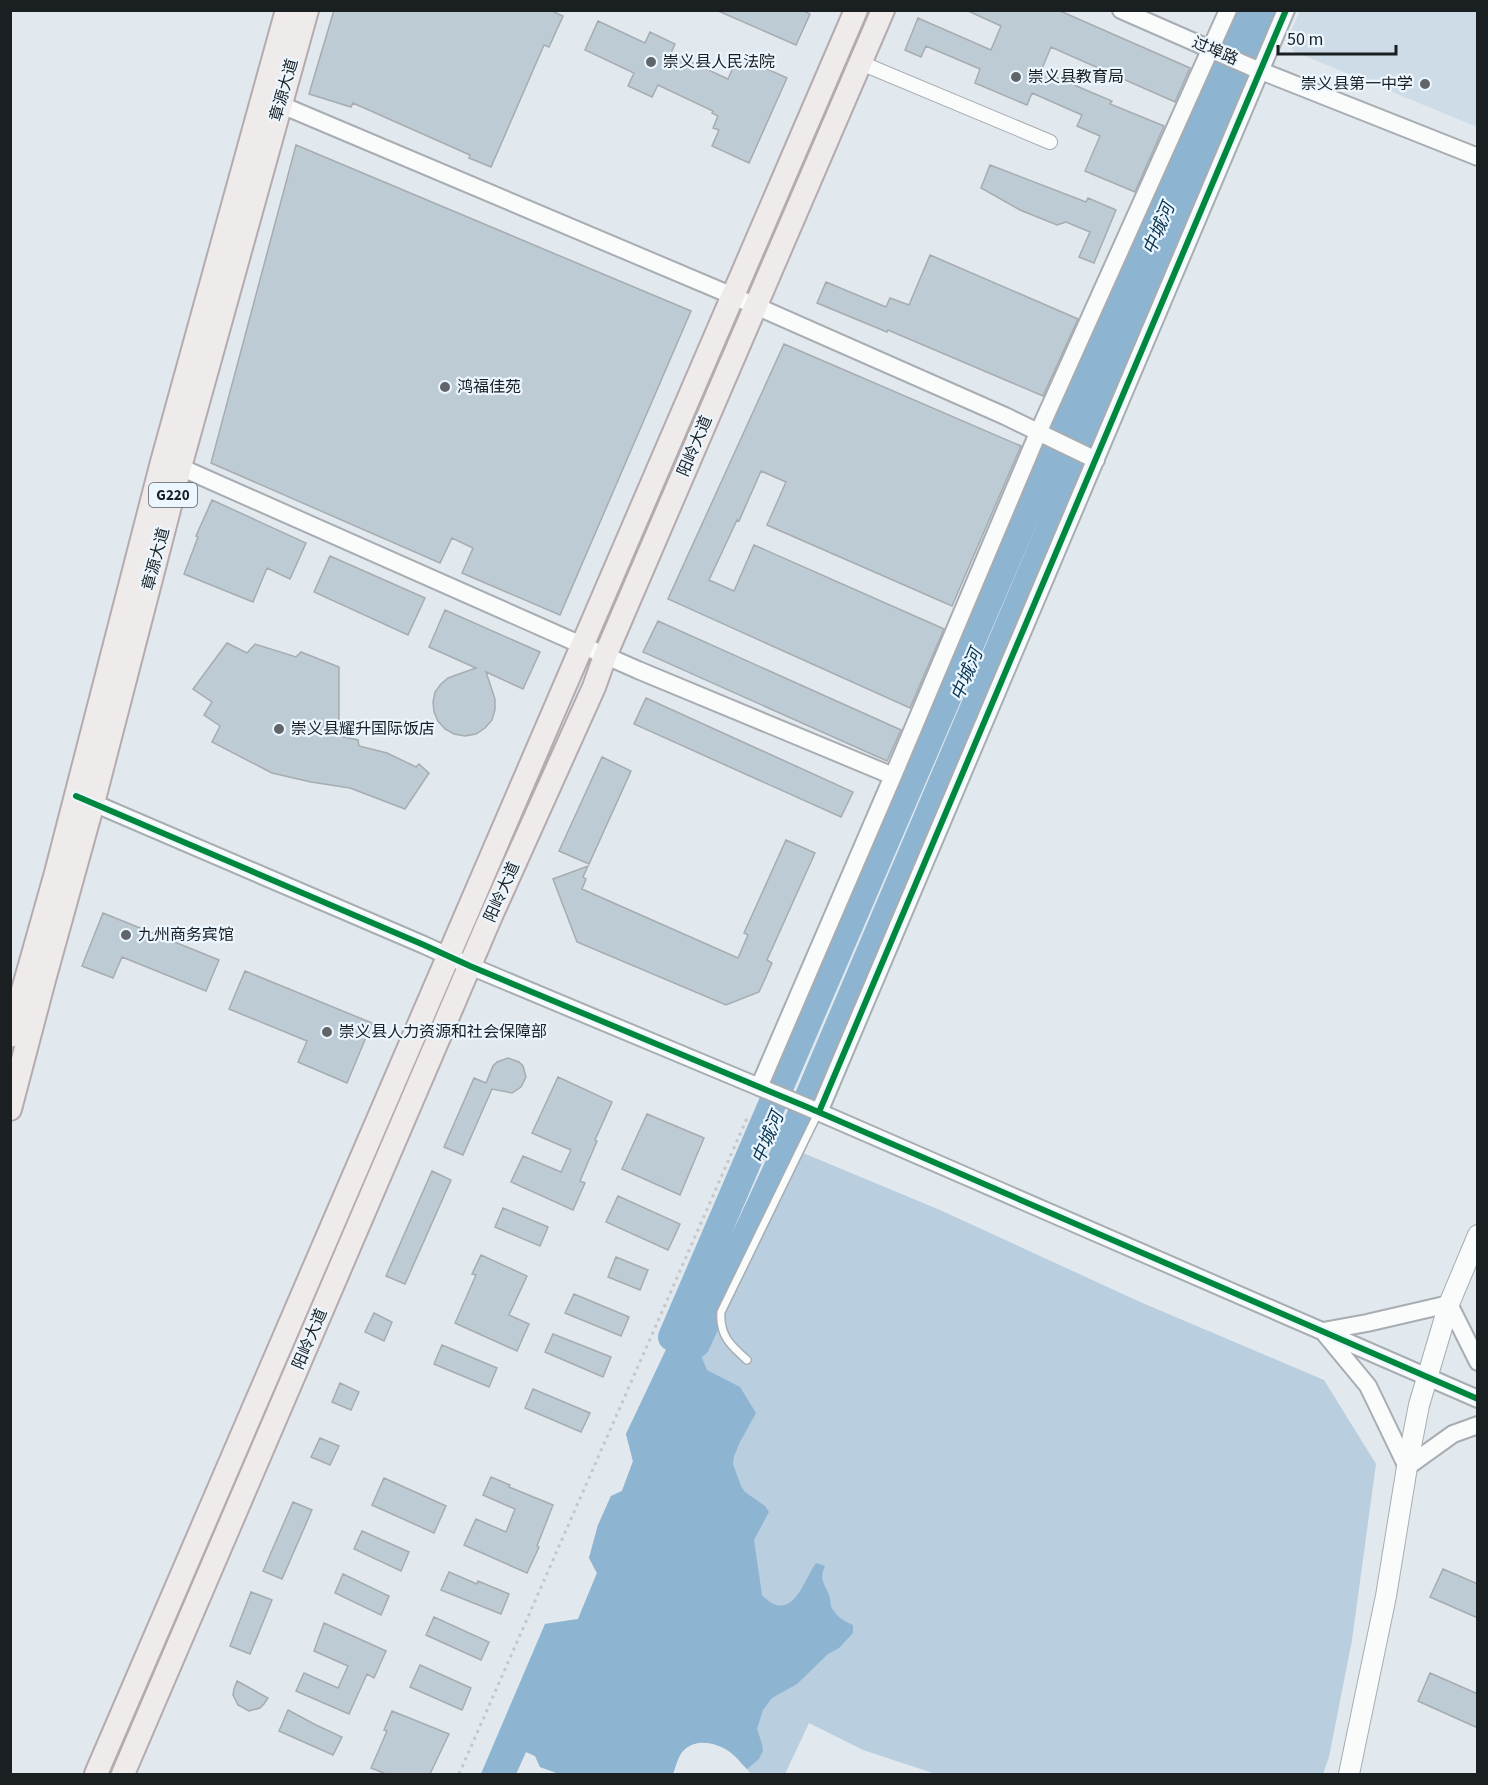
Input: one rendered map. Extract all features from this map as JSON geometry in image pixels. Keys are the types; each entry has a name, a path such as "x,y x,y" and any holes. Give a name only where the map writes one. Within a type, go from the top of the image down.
{"main road":[{"name":"章源大道","path":"272,101 287,10"},
{"name":"章源大道","path":"10,1109 44,980 85,800 171,464 272,101 307,10"},
{"name":"阳岭大道","path":"96,1774 856,10"},
{"name":"阳岭大道","path":"123,1774 470,966 594,687 605,656 883,10"},
{"name":"章源大道","path":"10,1036 85,800"},
{"path":"1349,1774 1386,1596 1419,1405 1449,1304 1478,1235"}],"street":[{"name":"过埠路","path":"1121,10 1256,69 1478,157"},
{"path":"765,1089 893,776 1038,433 1214,51 1227,10"},
{"path":"813,1110 1256,69 1286,10"},
{"path":"861,63 1050,142"},
{"path":"272,101 733,296 1005,416 1090,458"},
{"path":"171,464 605,656 893,776"},
{"path":"85,800 470,966 765,1089 1478,1399"},
{"path":"1323,1331 1449,1304 1478,1362"},
{"path":"1323,1331 1368,1386 1407,1467 1453,1434 1478,1425"}],"lane":[{"path":"747,1360 726,1338 720,1325 721,1312 813,1110"}],"path":[{"path":"459,1774 748,1116"}],"shaded area":[{"name":"崇义县第一中学","path":"1300,11 1477,11 1477,127 1293,51 1287,40"},
{"path":"791,1148 940,1210 1138,1301 1324,1380 1376,1464 1352,1640 1329,1757 1323,1774 936,1774 863,1750 809,1723 785,1774 751,1774 726,1750 715,1744 697,1743 681,1753 673,1774 559,1774 540,1767 535,1756 526,1752 516,1774 481,1774 545,1624 578,1619 597,1573 589,1558 598,1525 611,1496 622,1491 633,1462 626,1434 672,1337 696,1343"}],"water":[{"path":"672,1337 696,1344 707,1370 740,1387 756,1413 740,1442 733,1464 745,1492 765,1506 769,1512 754,1540 762,1595 772,1603 781,1606 789,1603 801,1589 816,1563 825,1566 822,1579 832,1608 840,1618 853,1625 853,1633 797,1684 772,1698 763,1710 757,1729 763,1751 759,1759 747,1769 725,1749 714,1744 702,1743 690,1746 683,1751 673,1774 559,1774 540,1767 535,1756 526,1752 516,1774 481,1774 545,1624 578,1619 597,1573 589,1558 598,1525 611,1496 622,1491 633,1461 626,1434"}],"building":[{"path":"334,10 550,10 563,16 549,47 544,45 491,167 469,158 470,155 353,103 351,107 309,94"},
{"path":"716,10 802,10 810,14 796,45"},
{"path":"966,10 1058,10 1190,68 1175,102 1051,47 1041,71 1112,101 1110,104 1164,126 1135,192 1085,171 1100,136 1077,126 1082,115 1032,93 1027,105 975,83 980,69 926,46 921,57 905,50 918,18 991,50 1001,26"},
{"path":"598,21 645,43 650,32 675,44 671,53 728,79 738,56 787,78 749,163 712,146 719,130 713,128 718,116 712,113 713,111 658,85 652,97 628,86 634,73 585,50"},
{"name":"鸿福佳苑","path":"296,145 691,311 560,615 462,573 473,548 452,538 440,563 211,463"},
{"path":"990,165 1086,202 1088,198 1116,210 1094,263 1079,257 1090,232 1066,222 1057,225 1020,210 981,188"},
{"path":"930,255 1078,319 1043,396 888,330 887,332 817,303 826,282 886,307 890,298 909,305"},
{"path":"784,344 1021,446 952,606 767,525 786,482 761,471 709,580 734,591 754,545 944,629 910,708 668,599"},
{"path":"212,500 306,543 290,579 267,568 253,602 184,574 198,537 196,536"},
{"path":"330,556 425,598 408,635 314,592"},
{"path":"445,610 540,652 523,689 486,672 495,699 495,710 492,720 476,734 465,736 454,734 445,729 434,712 435,692 441,684 448,678 476,668 429,647"},
{"path":"658,621 901,730 887,761 643,652"},
{"path":"227,643 247,653 255,644 296,657 301,652 339,667 339,736 358,740 359,746 387,753 416,767 419,764 429,773 405,809 350,788 272,773 212,742 220,726 204,715 212,702 193,689"},
{"path":"646,698 853,792 841,817 634,724"},
{"path":"602,757 631,771 589,864 559,851"},
{"path":"786,840 815,853 767,960 772,963 759,992 726,1005 577,942 553,879 588,866 583,877 586,879 582,889 738,958 748,935 744,933"},
{"name":"九州商务宾馆","path":"103,913 219,960 206,991 122,957 113,978 82,966"},
{"name":"崇义县人力资源和社会保障部","path":"245,971 372,1023 347,1083 298,1062 307,1041 229,1009"},
{"path":"508,1058 523,1066 526,1077 521,1087 512,1093 492,1089 463,1155 444,1147 474,1078 486,1083 493,1066"},
{"path":"558,1077 612,1102 580,1181 585,1183 573,1210 511,1182 523,1156 561,1172 571,1150 532,1133"},
{"path":"647,1114 704,1138 680,1195 622,1169"},
{"path":"432,1171 451,1180 405,1284 386,1276"},
{"path":"618,1196 680,1224 668,1250 606,1222"},
{"path":"503,1208 548,1227 540,1246 495,1227"},
{"path":"481,1255 527,1276 509,1315 529,1324 517,1351 455,1323 476,1275 472,1274"},
{"path":"616,1257 648,1270 640,1290 608,1277"},
{"path":"574,1294 629,1317 621,1336 565,1313"},
{"path":"374,1313 392,1322 384,1341 365,1332"},
{"path":"553,1334 611,1357 603,1377 545,1352"},
{"path":"442,1345 497,1368 489,1387 434,1364"},
{"path":"340,1383 359,1392 351,1410 332,1402"},
{"path":"533,1389 590,1413 581,1432 525,1408"},
{"path":"320,1438 339,1446 330,1465 311,1457"},
{"path":"491,1477 553,1505 537,1546 539,1547 527,1573 464,1545 476,1519 506,1532 515,1509 483,1495"},
{"path":"384,1478 446,1506 434,1533 372,1505"},
{"path":"293,1502 312,1510 282,1579 263,1571"},
{"path":"362,1531 409,1552 401,1571 354,1549"},
{"path":"1443,1569 1478,1584 1478,1618 1430,1597"},
{"path":"449,1572 509,1594 501,1614 441,1590"},
{"path":"343,1574 389,1596 381,1615 335,1593"},
{"path":"251,1592 272,1600 250,1654 230,1646"},
{"path":"434,1617 489,1642 481,1660 426,1635"},
{"path":"324,1623 386,1651 374,1678 367,1674 349,1714 296,1691 304,1673 338,1688 348,1666 314,1651"},
{"path":"420,1665 471,1688 462,1710 410,1687"},
{"path":"1430,1673 1478,1694 1478,1728 1418,1701"},
{"path":"237,1681 268,1698 260,1708 249,1711 238,1705 233,1695"},
{"path":"288,1710 342,1737 333,1755 279,1731"},
{"path":"392,1711 449,1734 430,1774 386,1774 371,1768 387,1731 384,1730"}],"waterway":[{"name":"中城河","path":"1243,10 672,1337 696,1344 787,1148 1271,10"}],"cycle path":[{"path":"819,1112 1286,10"},
{"path":"76,796 470,966 807,1107 1478,1399"}],"place":[{"name":"崇义县人民法院","path":"651,62"},
{"name":"崇义县教育局","path":"1016,77"},
{"name":"崇义县第一中学","path":"1425,84"},
{"name":"鸿福佳苑","path":"445,387"},
{"name":"崇义县耀升国际饭店","path":"279,729"},
{"name":"九州商务宾馆","path":"126,935"},
{"name":"崇义县人力资源和社会保障部","path":"327,1032"}]}
